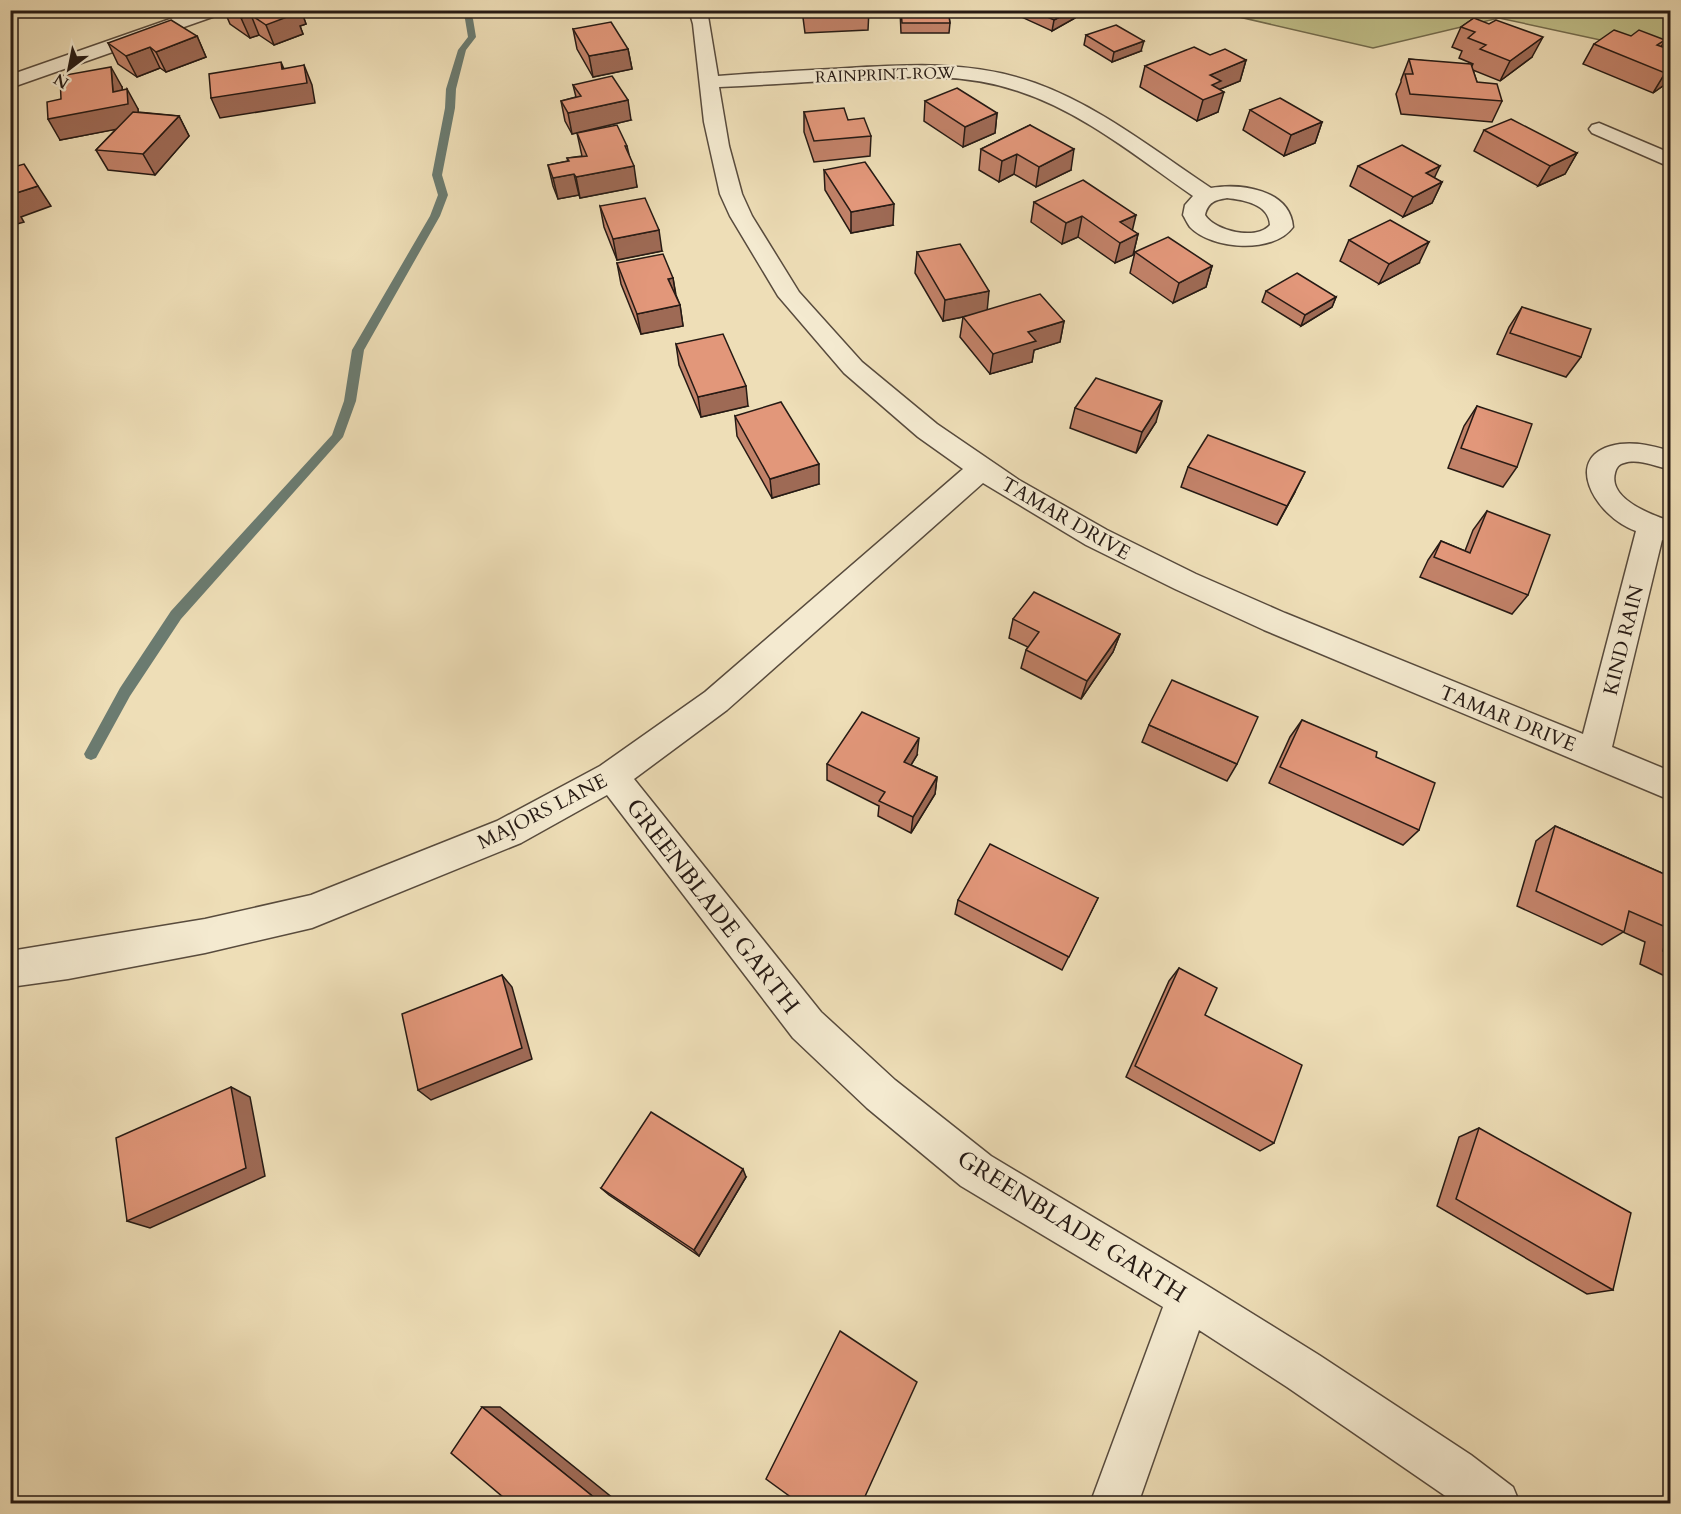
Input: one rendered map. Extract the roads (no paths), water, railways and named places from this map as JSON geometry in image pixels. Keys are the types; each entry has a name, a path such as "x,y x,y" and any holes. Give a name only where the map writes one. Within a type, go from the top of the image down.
{"street":[{"path":"10,82 215,10"},
{"name":"TAMAR DRIVE","path":"698,10 702,24 721,163 739,214 763,258 793,301 838,354 904,413 981,469 1114,548 1247,610 1671,786"},
{"name":"RAINPRINT ROW","path":"710,82 909,70 946,70 986,75 1029,87 1078,111 1207,195"},
{"path":"1599,129 1671,161"},
{"name":"KIND RAIN","path":"1594,754 1661,529 1628,516 1613,505 1604,495 1599,482 1599,472 1605,461 1617,455 1635,452 1658,455 1671,460"},
{"name":"MAJORS LANE","path":"10,969 206,936 312,911 509,832 612,776 716,701 981,469"},
{"name":"GREENBLADE GARTH","path":"612,776 807,1025 881,1094 976,1171 1188,1298 1322,1383 1496,1503"},
{"path":"1114,1503 1188,1298"}],"waterway":[{"path":"91,754 125,692 176,615 337,437 350,401 358,350 435,216 443,195 437,175 450,108 451,89 462,50 472,37 469,19 464,10"}]}
